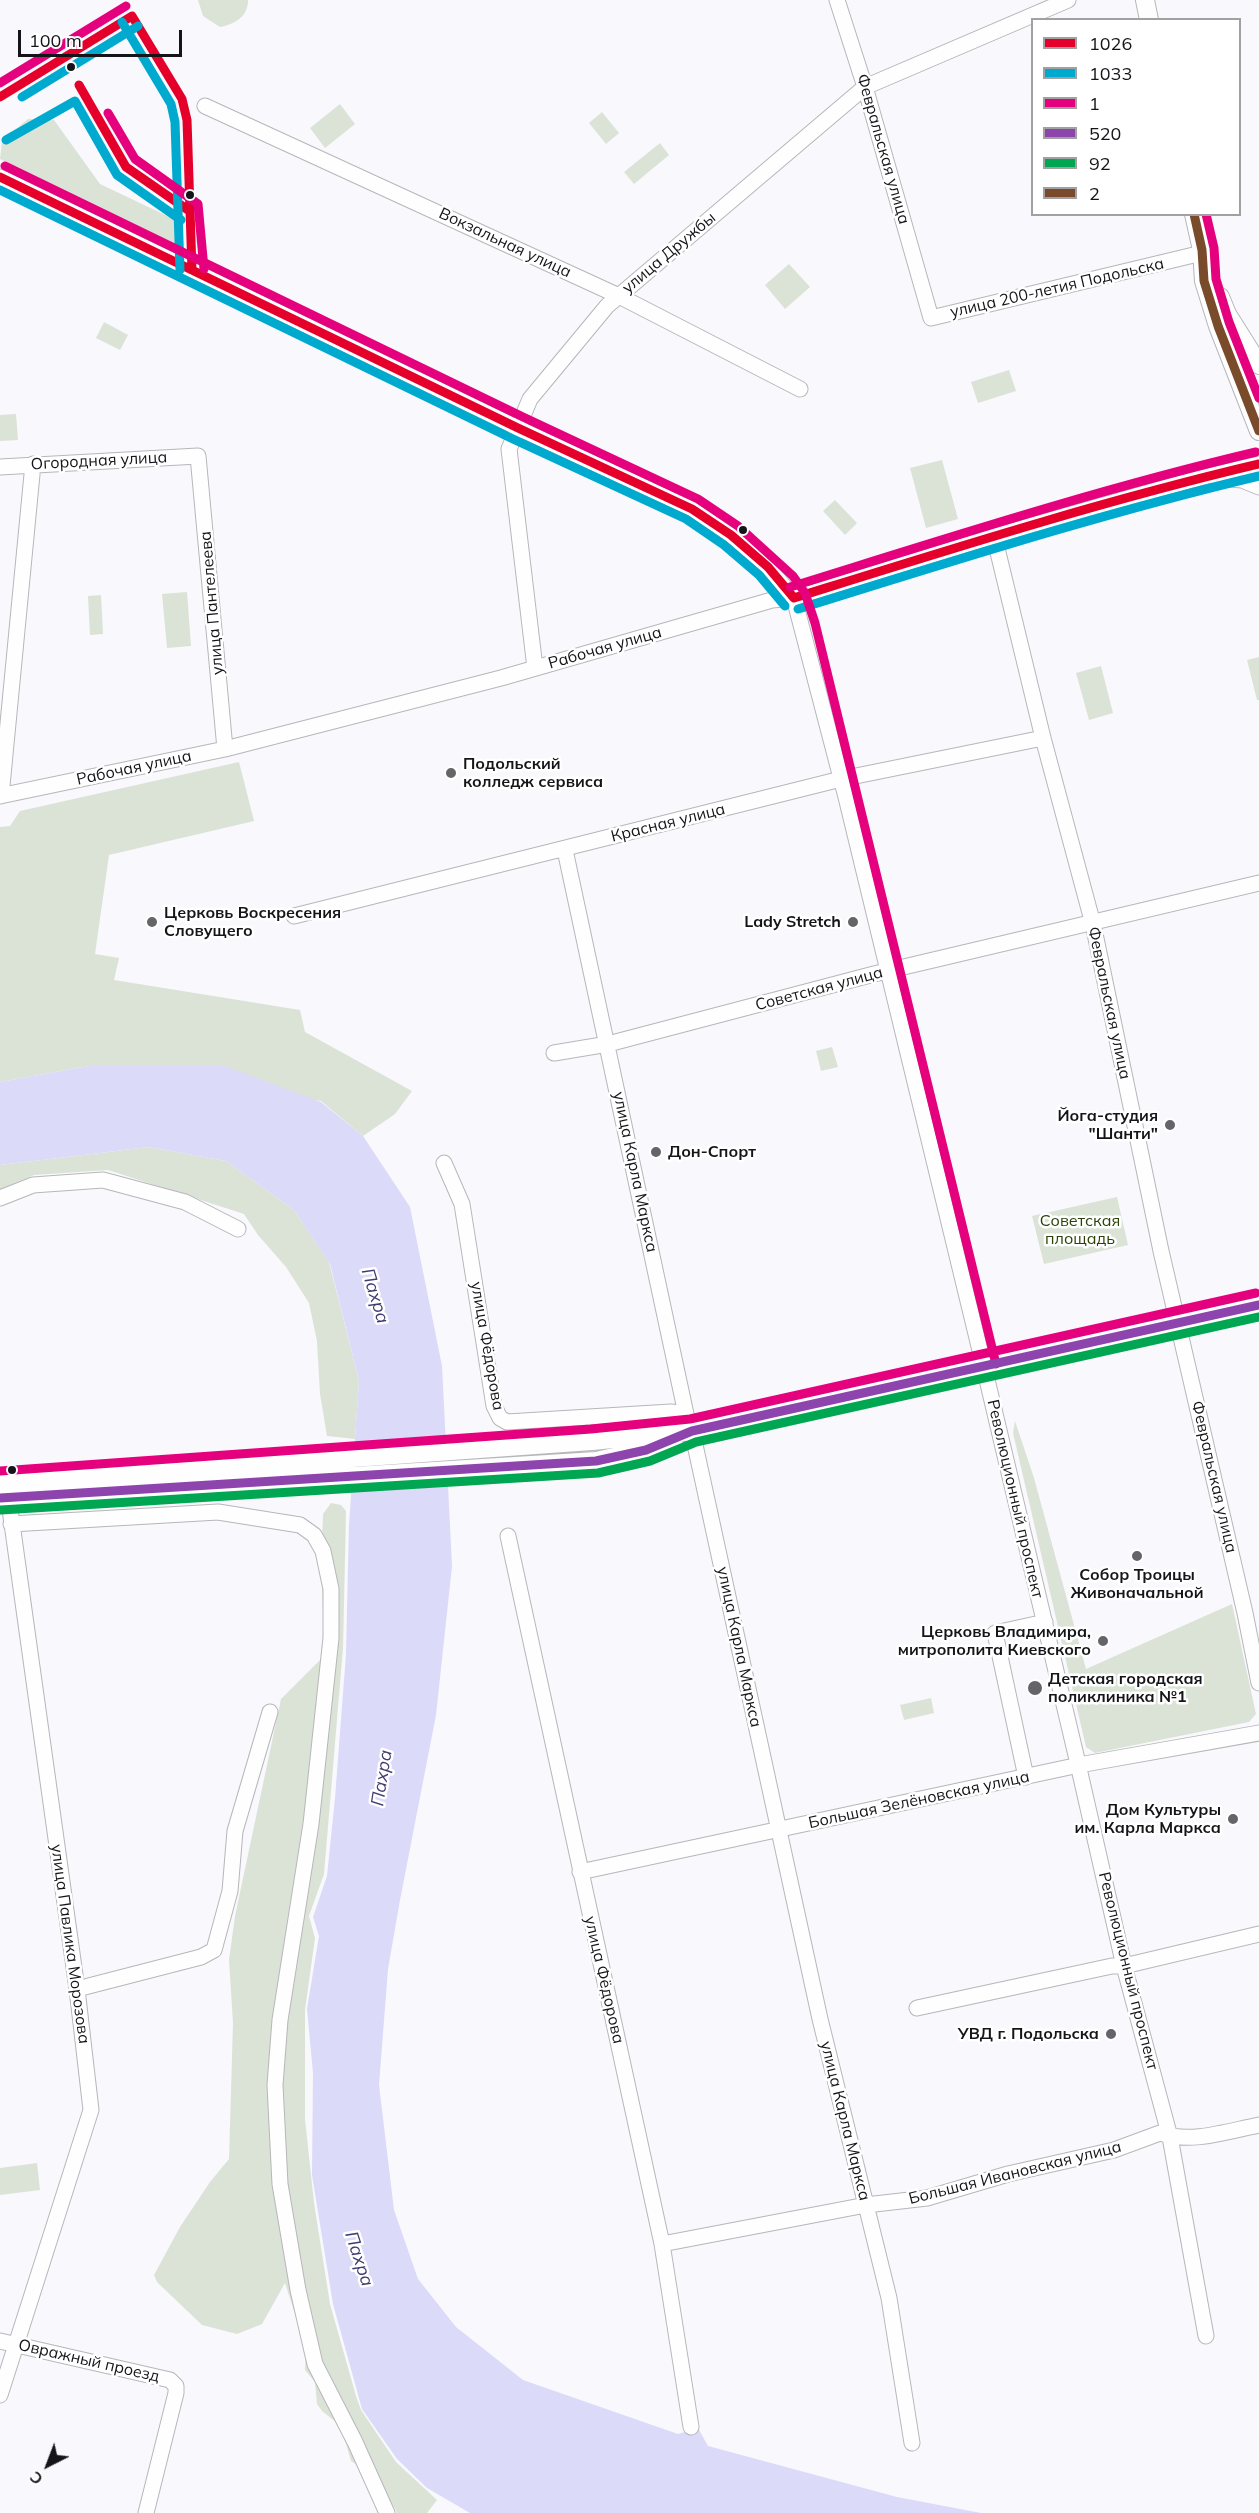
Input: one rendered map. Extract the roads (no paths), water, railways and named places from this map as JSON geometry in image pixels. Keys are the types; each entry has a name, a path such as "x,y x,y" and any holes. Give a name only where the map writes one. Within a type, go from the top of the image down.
{"main road":[{"path":"1145,0 1149,18"},
{"path":"1194,216 1202,252 1204,281 1259,431"},
{"path":"1202,252 1227,314 1259,365"},
{"path":"4,1490 186,1469 592,1441 692,1431 984,1368 1259,1305"},
{"path":"4,1490 180,1486 596,1461 646,1450 692,1431"}],"street":[{"name":"Февральская улица","path":"837,0 865,87 926,298"},
{"name":"улица Дружбы","path":"535,668 509,449 530,399 607,306 865,87 1068,0"},
{"name":"Вокзальная улица","path":"205,106 619,296 800,389"},
{"name":"Революционный проспект","path":"0,177 708,519 768,567 794,598 841,779 984,1368 1079,1765 1124,1966 1170,2137 1206,2336"},
{"name":"улица 200-летия Подольска","path":"926,298 931,318 1202,252"},
{"name":"Огородная улица","path":"0,467 198,456"},
{"name":"улица Пантелеева","path":"198,456 225,749"},
{"path":"1,796 33,464"},
{"name":"Рабочая улица","path":"1,796 225,749 535,668 772,600 794,598 994,536 1203,477 1259,464"},
{"name":"Рабочая улица","path":"1203,477 1242,480 1259,487"},
{"name":"Февральская улица","path":"994,536 1043,738 1093,924 1161,1251 1259,1683"},
{"name":"Красная улица","path":"294,916 565,850 841,779 1043,738"},
{"name":"улица Карла Маркса","path":"565,850 686,1414 692,1431 820,2019 889,2298 912,2443"},
{"name":"Советская улица","path":"554,1053 608,1044 888,971 1259,883"},
{"name":"улица Фёдорова","path":"444,1163 462,1204 494,1406 500,1418 507,1422 671,1412 686,1414"},
{"path":"0,1198 33,1185 103,1180 184,1202 238,1229"},
{"name":"улица Павлика Морозова","path":"0,2395 7,2343 91,2110 77,1989 11,1524 4,1490"},
{"path":"11,1524 218,1512 300,1525 314,1535 323,1551 332,1588 331,1638 311,1824 280,2020 275,2085 280,2184 298,2290 315,2364 355,2442 387,2513"},
{"name":"улица Фёдорова","path":"507,1536 662,2244 691,2427"},
{"path":"1026,1777 995,1633 1045,1622"},
{"path":"77,1989 201,1957 214,1950 230,1892 235,1831 270,1712"},
{"name":"Большая Зелёновская улица","path":"580,1872 1079,1765 1259,1733"},
{"path":"917,2008 1112,1966 1124,1966 1259,1934"},
{"name":"Большая Ивановская улица","path":"662,2244 866,2205 927,2198 1008,2174 1114,2150 1160,2133 1170,2137 1202,2136 1259,2125"},
{"name":"Овражный проезд","path":"7,2343 170,2380 176,2386 146,2513"}],"water":[{"name":"Пахра","path":"89,1066 225,1066 321,1102 363,1136 410,1207 442,1366 452,1566 436,1715 388,1969 379,2085 394,2210 418,2279 456,2327 523,2380 678,2434 698,2428 708,2446 897,2497 981,2513 470,2513 427,2488 397,2459 362,2409 333,2304 312,2175 313,2073 307,2009 319,1936 313,1917 327,1876 335,1798 346,1654 349,1525 359,1381 330,1264 294,1210 226,1161 149,1147 0,1165 0,1082"}],"place":[{"name":"Подольский колледж сервиса","path":"451,773"},
{"name":"Церковь Воскресения Словущего","path":"152,922"},
{"name":"Lady Stretch","path":"853,922"},
{"name":"Йога-студия \"Шанти\"","path":"1170,1125"},
{"name":"Дон-Спорт","path":"656,1152"},
{"name":"Собор Троицы Живоначальной","path":"1137,1556"},
{"name":"Церковь Владимира, митрополита Киевского","path":"1103,1641"},
{"name":"Детская городская поликлиника №1","path":"1035,1688"},
{"name":"Дом Культуры им. Карла Маркса","path":"1233,1819"},
{"name":"УВД г. Подольска","path":"1111,2034"}],"park label":[{"name":"Советская площадь","path":"1080,1230"}]}
